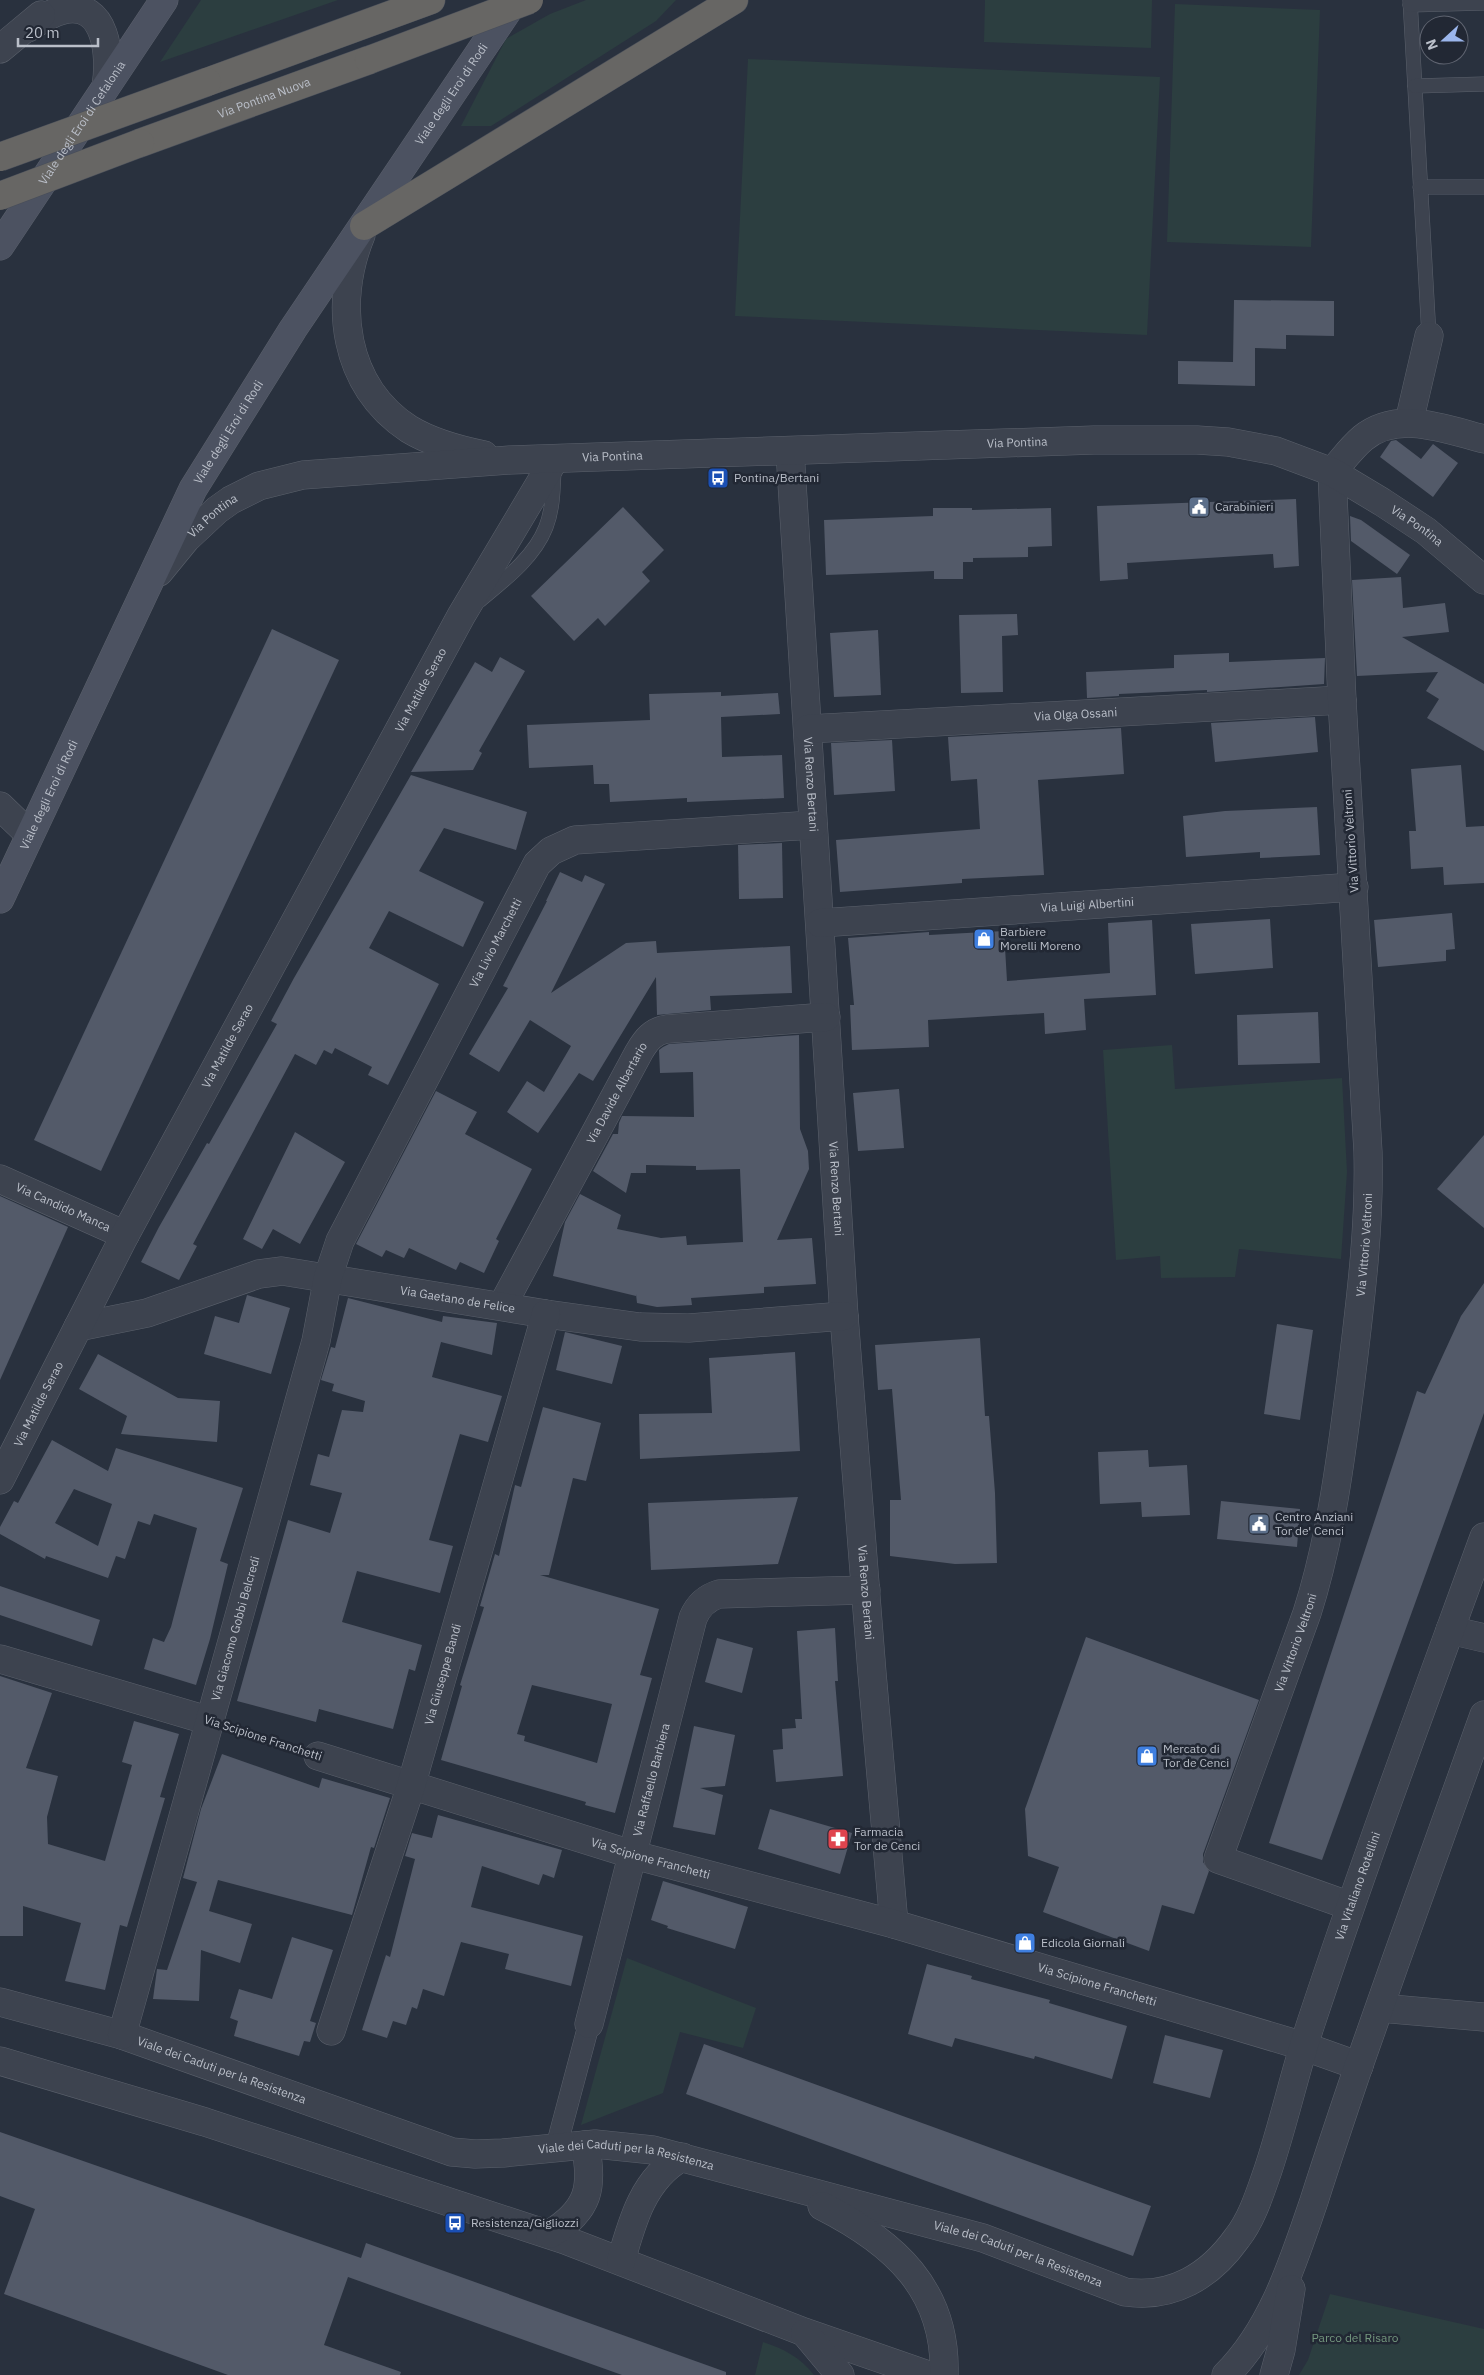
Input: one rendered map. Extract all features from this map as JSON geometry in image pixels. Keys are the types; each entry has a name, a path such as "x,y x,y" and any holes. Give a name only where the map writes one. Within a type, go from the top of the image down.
{"highway":[{"path":"0,157 431,0"},
{"name":"Via Pontina Nuova","path":"0,196 529,0"},
{"path":"364,226 734,0"}],"main road":[{"name":"Viale degli Eroi di Cefalonia","path":"0,246 164,0"},
{"name":"Viale degli Eroi di Rodi","path":"0,899 145,588 201,476 293,330 515,0"}],"street":[{"path":"0,50 28,28 57,0"},
{"path":"28,28 61,10 73,9 88,13 98,24 108,47 109,65 106,86"},
{"name":"Via Pontina","path":"364,226 350,264 346,298 352,351 364,379 388,412 420,434 452,447 510,460"},
{"path":"1409,422 1429,336"},
{"path":"1332,472 1368,434 1387,425 1409,422 1484,439"},
{"name":"Via Pontina","path":"145,588 186,539 201,524 231,500 259,486 303,475 510,460 554,460 1094,440 1197,440 1228,442 1276,451 1332,472 1382,502 1426,532 1484,580"},
{"name":"Via Renzo Bertani","path":"790,451 844,1316 894,1924"},
{"name":"Via Matilde Serao","path":"0,1480 124,1235 461,616 554,460"},
{"name":"Via Vittorio Veltroni","path":"1332,472 1368,1195 1363,1285 1343,1439 1328,1530 1313,1593 1218,1859 1350,1906"},
{"name":"Via Olga Ossani","path":"808,729 1342,700"},
{"path":"0,806 29,834"},
{"name":"Via Livio Marchetti","path":"328,1277 346,1227 537,864 544,856 567,842 582,839 813,825"},
{"name":"Via Luigi Albertini","path":"820,924 1354,887"},
{"name":"Via Davide Albertario","path":"502,1306 639,1052 649,1037 659,1030 667,1029 826,1016"},
{"name":"Via Candido Manca","path":"0,1179 124,1235"},
{"name":"Via Gaetano de Felice","path":"78,1327 147,1313 264,1273 287,1271 546,1314 616,1324 665,1328 844,1316"},
{"name":"Via Giacomo Gobbi Belcredi","path":"122,2035 316,1341 328,1277"},
{"name":"Via Giuseppe Bandi","path":"331,2031 411,1786 546,1314"},
{"name":"Via Vitaliano Rotellini","path":"1239,2237 1265,2180 1303,2046 1350,1906 1484,1537"},
{"name":"Via Raffaello Barbiera","path":"556,2148 634,1855 693,1618 701,1605 719,1594 866,1590"},
{"path":"1450,1630 1484,1638"},
{"name":"Via Scipione Franchetti","path":"0,1659 210,1721"},
{"path":"1226,2375 1241,2359 1259,2333 1280,2292 1296,2253 1359,2066 1484,1715"},
{"name":"Via Scipione Franchetti","path":"318,1756 634,1855 894,1924 1303,2046 1359,2066"},
{"name":"Viale dei Caduti per la Resistenza","path":"0,2002 122,2035 444,2150 475,2154 585,2144 641,2148 682,2157 983,2238 1105,2286 1136,2294 1161,2293 1188,2282 1221,2258 1239,2237"},
{"path":"1380,2008 1484,2017"},
{"path":"0,2061 206,2122 550,2234 804,2332 928,2375"},
{"path":"550,2234 571,2219 587,2196 590,2175 585,2144"},
{"path":"621,2261 631,2226 648,2188 664,2169 682,2157"},
{"path":"777,2184 840,2215 884,2244 900,2258 922,2285 935,2311 942,2337 944,2375"},
{"path":"1274,2375 1281,2350 1296,2253"},
{"path":"804,2332 840,2375"}],"lane":[{"path":"1429,336 1410,3 1484,3"},
{"path":"1415,86 1484,84"},
{"path":"1420,187 1484,187"}],"path":[{"name":"Via Scipione Franchetti","path":"210,1721 318,1756"}],"green space":[{"path":"201,0 338,0 160,62"},
{"path":"586,0 676,0 656,21 491,126 461,126 506,39 550,14"},
{"path":"985,0 1152,0 1151,48 984,42"},
{"path":"1175,4 1320,10 1311,247 1167,242"},
{"path":"748,59 1160,77 1147,335 735,316"},
{"path":"1172,1045 1175,1089 1342,1078 1347,1172 1341,1259 1239,1249 1235,1277 1161,1278 1160,1256 1116,1260 1103,1050"},
{"path":"627,1958 756,2008 743,2048 680,2032 663,2093 581,2125"},
{"name":"Parco del Risaro","path":"1330,2294 1484,2329 1484,2375 1299,2375 1308,2360"},
{"path":"763,2342 791,2354 814,2375 755,2375"}],"building":[{"path":"1234,300 1334,301 1334,336 1286,335 1286,349 1255,348 1255,386 1178,384 1178,361 1233,362"},
{"path":"1396,440 1421,459 1433,444 1458,463 1433,497 1380,457 1391,441"},
{"path":"1296,499 1299,566 1274,568 1273,554 1127,563 1128,579 1100,581 1097,506"},
{"path":"623,507 664,550 642,572 650,581 605,626 598,618 574,641 531,596"},
{"path":"933,508 972,508 972,510 1051,508 1052,546 1028,547 1028,557 973,558 973,562 963,562 963,579 934,579 934,571 826,575 824,520 933,516"},
{"path":"1350,516 1361,520 1410,555 1397,574 1351,541"},
{"path":"1401,577 1403,608 1445,603 1449,632 1402,637 1484,684 1484,751 1427,718 1439,699 1426,691 1438,672 1357,676 1352,580"},
{"path":"1017,614 1018,635 1002,636 1003,692 961,693 959,615"},
{"path":"272,629 339,660 101,1171 34,1140"},
{"path":"878,630 881,695 834,697 830,633"},
{"path":"1229,653 1229,662 1325,658 1324,684 1207,692 1207,690 1119,694 1119,696 1087,698 1086,672 1174,668 1174,655"},
{"path":"500,657 525,671 479,751 482,753 473,770 411,772 475,662 492,672"},
{"path":"721,692 721,696 778,693 780,714 721,717 722,757 782,755 784,798 687,802 687,798 610,802 609,784 594,784 593,765 529,768 527,725 650,720 649,694"},
{"path":"1315,717 1318,752 1215,762 1211,723"},
{"path":"1121,728 1124,774 1038,780 1044,875 962,879 962,883 840,892 836,840 980,829 977,779 951,781 948,737"},
{"path":"892,740 895,791 834,795 831,743"},
{"path":"1461,765 1466,827 1484,826 1484,883 1444,885 1443,867 1411,869 1409,831 1416,831 1411,769"},
{"path":"411,775 527,812 516,850 444,828 419,871 484,902 463,947 389,911 369,948 439,984 388,1085 368,1075 372,1067 335,1048 332,1054 324,1050 316,1065 295,1054 193,1244 197,1246 179,1280 141,1262 207,1143 209,1144 277,1024 271,1021 294,978"},
{"path":"1317,807 1320,855 1260,858 1260,852 1186,857 1183,816 1225,811"},
{"path":"782,843 783,898 739,899 738,845"},
{"path":"560,872 582,882 585,875 605,884 551,993 626,943 656,941 657,953 790,946 792,993 710,996 711,1010 657,1015 656,977 593,1081 579,1073 538,1133 507,1112 527,1081 544,1092 571,1046 530,1020 499,1072 469,1054 508,988 503,986"},
{"path":"1452,913 1455,949 1446,950 1446,961 1378,967 1374,920"},
{"path":"1270,919 1273,968 1195,974 1191,924"},
{"path":"1152,920 1156,995 1084,999 1086,1030 1045,1034 1044,1013 928,1020 929,1047 852,1050 850,1005 854,1005 848,938 929,932 929,935 1004,931 1007,981 1110,973 1108,923"},
{"path":"1318,1012 1320,1063 1238,1065 1237,1015"},
{"path":"799,1035 800,1129 808,1151 809,1169 777,1240 812,1238 816,1284 764,1287 764,1293 691,1298 692,1305 657,1307 637,1303 636,1294 636,1296 553,1276 565,1222 580,1194 621,1215 617,1229 661,1238 686,1236 687,1245 743,1242 740,1169 696,1170 696,1166 646,1165 646,1173 631,1173 626,1193 593,1171 613,1134 618,1134 622,1116 694,1117 693,1072 660,1073 659,1050 663,1047 669,1044"},
{"path":"899,1089 904,1148 858,1151 853,1093"},
{"path":"436,1091 477,1112 465,1134 532,1169 496,1239 499,1241 484,1273 460,1262 456,1270 409,1248 404,1258 386,1250 382,1257 356,1244"},
{"path":"295,1132 345,1162 300,1244 273,1229 262,1249 243,1239"},
{"path":"1484,1135 1484,1228 1437,1189"},
{"path":"0,1196 68,1227 0,1380"},
{"path":"1484,1283 1484,1413 1322,1860 1269,1843 1417,1391 1425,1394 1461,1316"},
{"path":"247,1295 290,1308 271,1374 204,1354 215,1316 239,1323"},
{"path":"348,1298 442,1322 443,1316 497,1323 492,1355 441,1342 432,1377 502,1396 488,1442 460,1434 429,1540 453,1546 440,1593 357,1571 342,1622 422,1645 415,1671 409,1669 393,1729 319,1709 316,1722 237,1701 288,1520 330,1533 342,1493 310,1485 318,1454 329,1457 342,1410 363,1412 365,1401 332,1391 334,1384 321,1380 331,1347 335,1348"},
{"path":"1277,1324 1313,1330 1300,1420 1264,1414"},
{"path":"565,1332 622,1346 612,1384 556,1370"},
{"path":"980,1338 985,1416 989,1416 995,1493 997,1563 955,1564 890,1556 890,1500 901,1500 892,1389 878,1390 875,1345"},
{"path":"795,1352 800,1451 640,1459 639,1414 712,1413 709,1358"},
{"path":"98,1354 178,1398 220,1401 217,1442 121,1434 127,1416 79,1389"},
{"path":"543,1407 601,1423 586,1481 573,1478 549,1575 540,1575 659,1609 640,1675 652,1678 615,1813 585,1805 586,1802 441,1760 462,1686 460,1685 484,1607 480,1606 495,1554 499,1556 515,1485 521,1487","holes":["532,1685 612,1704 597,1763 524,1741 525,1736 517,1734"]},
{"path":"52,1440 108,1471 116,1448 243,1488 220,1561 228,1564 210,1639 196,1685 144,1669 153,1638 164,1642 171,1627 197,1528 154,1514 150,1525 138,1521 125,1559 116,1556 108,1578 46,1556 45,1559 0,1534 0,1527 14,1501 18,1503","holes":["74,1489 112,1504 98,1546 55,1523"]},
{"path":"1148,1450 1149,1467 1187,1465 1190,1515 1142,1517 1141,1502 1100,1504 1098,1452"},
{"path":"798,1497 778,1564 651,1570 648,1503"},
{"name":"Centro Anziani Tor de' Cenci","path":"1221,1501 1300,1509 1297,1547 1217,1539"},
{"path":"0,1586 100,1620 92,1646 0,1615"},
{"path":"835,1628 838,1681 835,1681 843,1776 776,1782 773,1750 783,1749 782,1729 796,1728 795,1719 802,1719 797,1631"},
{"name":"Mercato di Tor de Cenci","path":"1086,1637 1259,1700 1203,1854 1203,1862 1209,1871 1194,1914 1162,1905 1149,1951 1043,1912 1059,1867 1028,1856 1025,1809"},
{"path":"717,1638 753,1648 742,1693 705,1682"},
{"path":"0,1676 52,1693 26,1768 58,1776 47,1817 48,1844 105,1861 132,1765 122,1762 134,1721 179,1734 160,1797 165,1798 127,1927 120,1925 105,1990 65,1981 81,1923 23,1906 23,1936 0,1936"},
{"path":"694,1726 735,1735 725,1786 700,1788 723,1795 715,1835 673,1827"},
{"path":"222,1754 319,1788 322,1778 390,1798 374,1848 371,1847 352,1915 218,1880 209,1911 252,1924 240,1963 201,1950 199,2001 153,1999 157,1969 167,1970 197,1882 183,1878 201,1809"},
{"path":"770,1809 852,1833 840,1874 758,1849"},
{"path":"438,1815 562,1850 554,1878 543,1874 539,1885 482,1866 471,1907 583,1936 571,1986 505,1969 509,1954 461,1942 444,1996 423,1989 417,2009 412,2007 406,2025 393,2021 387,2038 362,2030 386,1955 390,1957 415,1859 405,1856 412,1833 432,1838"},
{"path":"663,1881 748,1907 735,1949 667,1928 668,1926 651,1920"},
{"path":"292,1937 333,1950 310,2021 316,2023 310,2042 304,2041 299,2056 234,2036 238,2021 230,2018 239,1989 272,1999"},
{"path":"927,1964 972,1976 971,1979 1050,2000 1049,2003 1127,2026 1112,2079 1035,2056 1034,2059 955,2038 952,2047 908,2034"},
{"path":"1165,2035 1223,2050 1210,2098 1153,2083"},
{"path":"704,2044 1151,2206 1133,2256 686,2094"},
{"path":"0,2132 361,2258 366,2243 726,2372 726,2375 622,2375 348,2277 324,2345 401,2372 400,2375 228,2375 4,2294 35,2209 0,2196"}],"place":[{"name":"Pontina/Bertani","path":"718,478"},
{"name":"Carabinieri","path":"1199,507"},
{"name":"Barbiere Morelli Moreno","path":"984,939"},
{"name":"Centro Anziani Tor de' Cenci","path":"1259,1524"},
{"name":"Mercato di Tor de Cenci","path":"1147,1756"},
{"name":"Farmacia Tor de Cenci","path":"838,1839"},
{"name":"Edicola Giornali","path":"1025,1943"},
{"name":"Resistenza/Gigliozzi","path":"455,2223"}]}
